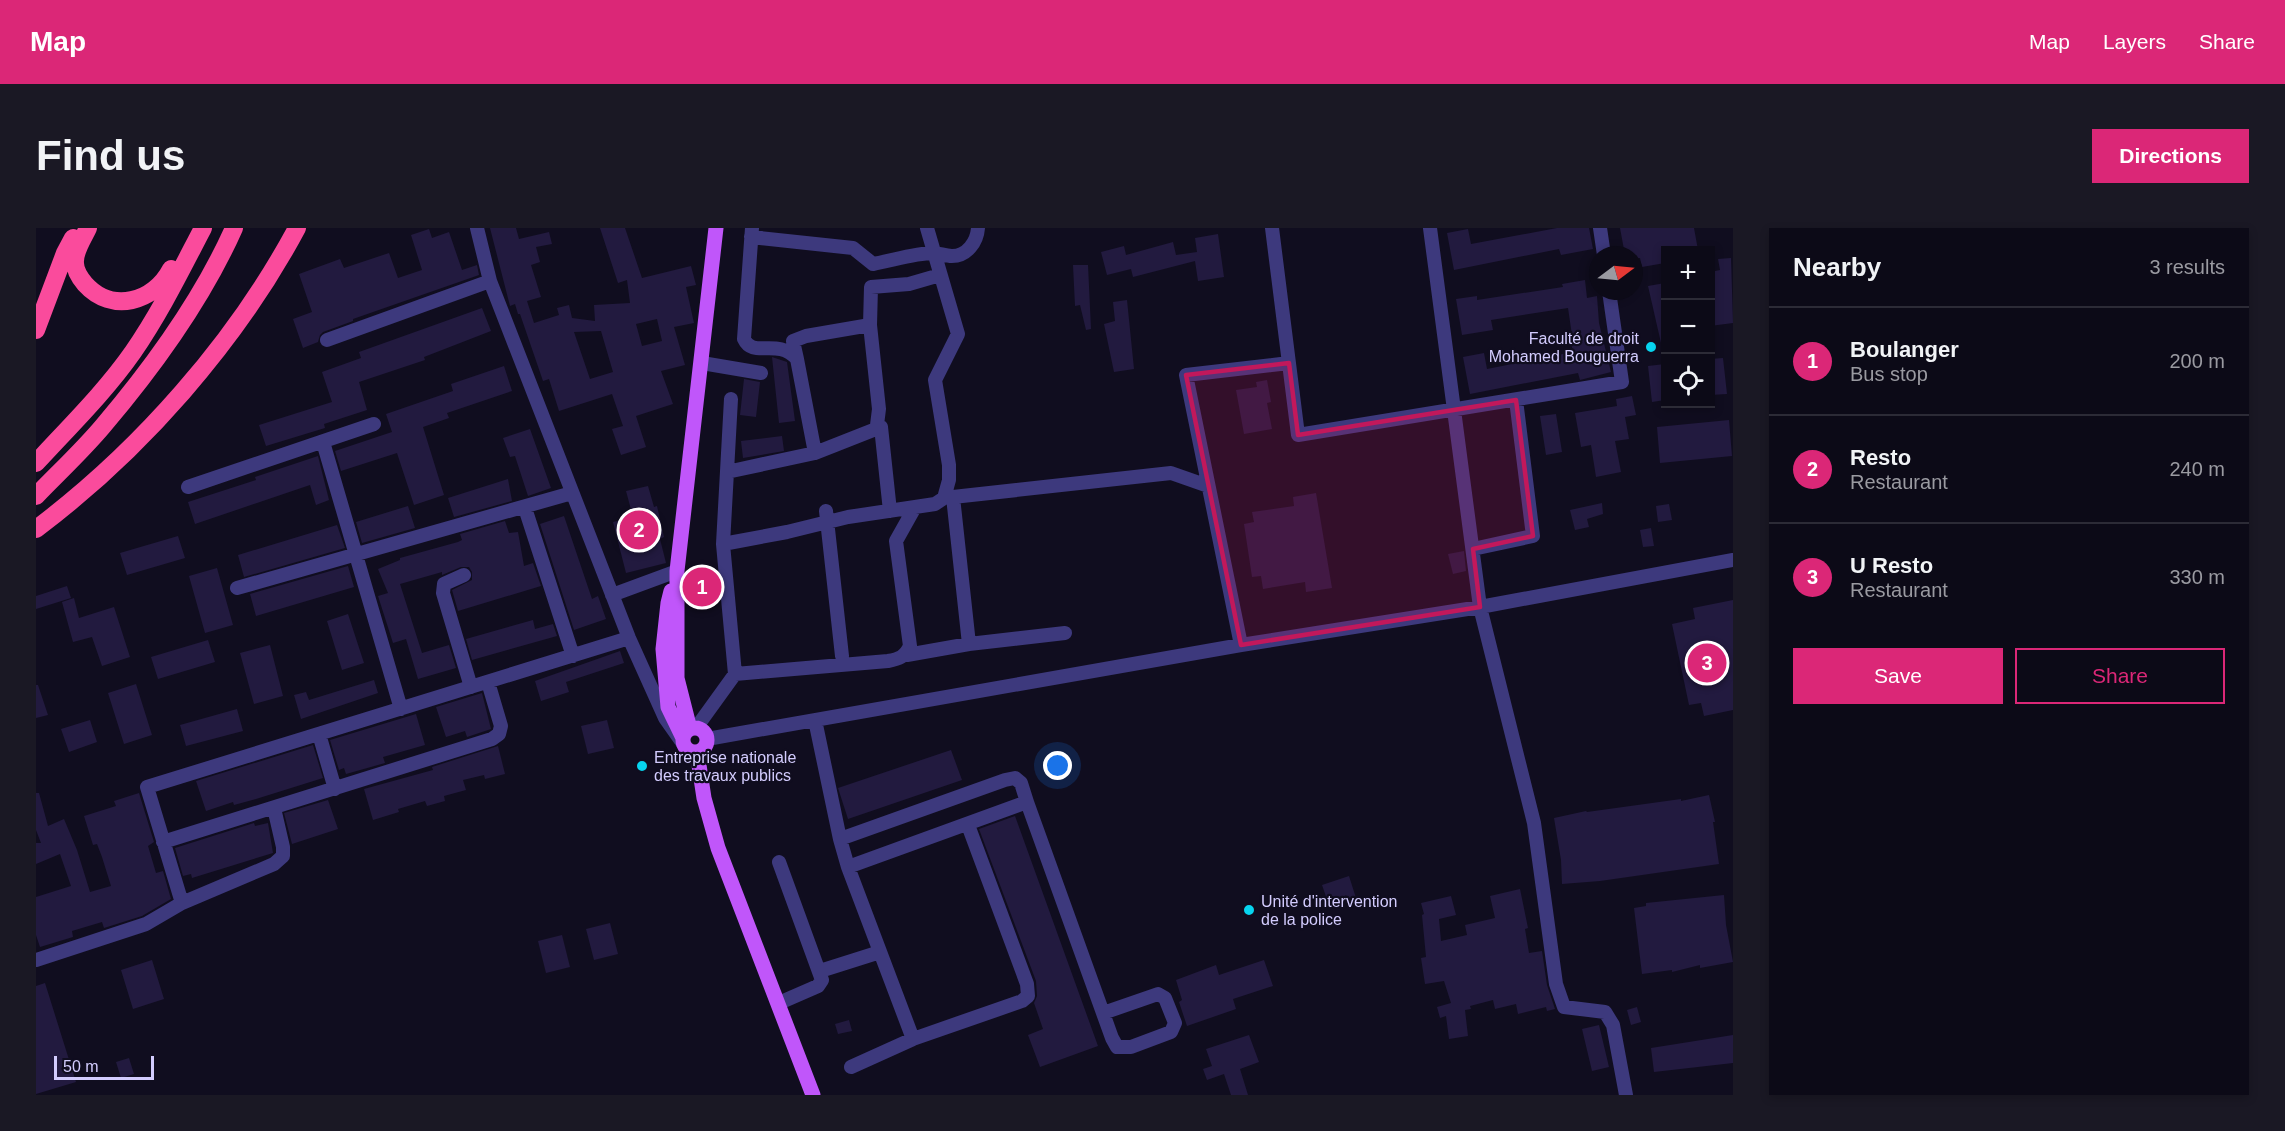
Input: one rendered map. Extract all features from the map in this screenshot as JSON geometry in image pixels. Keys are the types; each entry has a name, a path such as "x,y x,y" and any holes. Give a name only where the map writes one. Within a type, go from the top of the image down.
{"highway":[{"path":"36,330 65,253 78,228"},
{"path":"88,228 76,256 76,270 88,287 99,295 125,301 146,296 160,286 193,228"},
{"path":"36,463 87,408 132,353 167,296 203,228"},
{"path":"36,496 101,428 149,370 189,311 234,228"},
{"path":"36,529 107,468 141,435 211,358 249,307 297,228"}],"main road":[{"path":"716,228 677,571 677,678 704,798 718,848 813,1095"},
{"path":"690,738 703,730 707,739"}],"street":[{"path":"477,228 490,281 628,638 665,718 690,738 735,674 723,544 731,399"},
{"path":"723,544 827,517 848,517 935,504 944,498 948,489 949,465 935,380 958,334 927,228"},
{"path":"797,359 790,351 779,347 753,349 747,346 744,339 751,232 853,248 873,264 933,253 952,256 961,253 970,249 977,237 978,228"},
{"path":"1272,228 1299,435 1622,382 1610,300"},
{"path":"1430,228 1480,606 1534,823 1556,984 1564,1007 1605,1012 1613,1025 1626,1095"},
{"path":"1600,228 1603,246"},
{"path":"890,511 881,427 877,425 879,409 870,326 871,287 909,284 940,275"},
{"path":"327,340 490,281"},
{"path":"815,453 793,341 806,336 870,326"},
{"path":"702,363 761,373"},
{"path":"1241,645 1186,375 1289,363"},
{"path":"1473,549 1533,536 1516,399"},
{"path":"188,487 374,424"},
{"path":"727,472 815,453 881,427"},
{"path":"322,442 357,554 400,709"},
{"path":"969,644 952,497 1171,472 1208,486"},
{"path":"237,588 572,493"},
{"path":"944,498 969,644"},
{"path":"907,655 910,646 896,542 915,507"},
{"path":"525,508 573,656"},
{"path":"827,517 842,656"},
{"path":"707,739 1241,645 1480,606 1733,560"},
{"path":"612,595 677,571"},
{"path":"464,575 444,584 444,593 471,687"},
{"path":"735,674 899,660 907,655 969,644 1065,633"},
{"path":"182,903 147,787 628,638"},
{"path":"164,842 492,739 500,734 501,726 488,682"},
{"path":"815,720 848,867 913,1039"},
{"path":"319,734 335,789"},
{"path":"840,839 1015,778 1021,783 1112,1038 1117,1047 1131,1047 1171,1032 1174,1023 1165,998 1158,994 1103,1012"},
{"path":"848,867 1027,802"},
{"path":"36,959 146,924 182,903 274,864 283,856 283,847 274,808"},
{"path":"851,1067 913,1039 1022,1001 1028,996 1027,984 968,825"},
{"path":"779,862 822,980 818,986 779,1003"},
{"path":"820,971 880,952"}],"highlighted area":[{"path":"1289,363 1298,435 1516,400 1533,536 1473,549 1480,607 1241,645 1186,375"}],"building":[{"path":"490,228 516,228 519,239 549,232 552,244 536,247 540,262 531,265 541,297 527,301 534,323 559,315 557,308 569,305 572,318 595,321 594,305 630,303 627,280 618,283 600,228 625,228 642,278 691,266 696,285 686,287 694,323 674,327 685,365 661,371 673,404 636,416 646,447 621,455 612,429 623,426 612,394 559,411 549,379 543,381 520,314 515,304 510,306","holes":["657,319 662,341 642,346 636,324","601,331 613,372 590,379 574,332"]},
{"path":"1557,228 1589,228 1592,246 1589,246 1589,250 1561,255 1559,249 1454,270 1447,233 1468,229 1471,244"},
{"path":"1620,228 1694,228 1697,246 1661,246 1661,264 1643,267 1643,246 1623,246"},
{"path":"429,229 432,238 449,232 462,270 477,265 479,275 353,319 353,321 323,332 318,342 303,348 293,319 312,312 299,274 340,259 344,268 389,253 398,278 422,270 411,235"},
{"path":"1218,234 1224,277 1198,281 1195,261 1133,277 1131,269 1107,275 1101,252 1124,246 1126,255 1173,242 1176,255 1197,252 1195,238"},
{"path":"1731,258 1733,323 1715,325 1715,271 1720,270 1718,259"},
{"path":"1073,265 1088,265 1091,329 1086,330 1080,305 1075,306"},
{"path":"1585,280 1587,298 1597,300 1599,323 1611,372 1580,380 1578,373 1470,394 1463,357 1484,353 1487,369 1573,352 1568,308 1491,320 1493,330 1462,335 1456,299 1477,296 1477,300 1563,287 1562,284"},
{"path":"1661,284 1661,343 1648,286"},
{"path":"1127,300 1134,369 1114,372 1104,324 1115,321 1113,302"},
{"path":"482,308 491,331 424,357 425,360 359,382 367,410 324,424 325,428 266,446 259,425 332,402 322,372 361,358 359,352"},
{"path":"772,357 787,362 795,421 779,423"},
{"path":"1723,358 1727,394 1715,395 1715,359"},
{"path":"1661,364 1661,401 1652,402 1648,366"},
{"path":"504,366 512,391 447,413 449,418 423,427 444,495 414,505 397,453 341,471 335,451 392,432 386,414 453,391 451,384"},
{"path":"744,379 760,382 756,417 740,415"},
{"path":"1267,380 1271,402 1267,403 1272,429 1244,434 1236,390 1257,387 1256,382"},
{"path":"1632,396 1636,415 1625,417 1629,439 1615,441 1621,472 1596,477 1591,445 1581,447 1575,413 1617,406 1616,399"},
{"path":"1556,414 1562,452 1546,455 1540,416"},
{"path":"1729,420 1732,456 1660,463 1657,427"},
{"path":"530,429 551,488 528,496 515,456 510,457 503,438"},
{"path":"782,436 784,451 743,458 741,441"},
{"path":"318,456 329,500 316,505 310,485 195,524 188,502 256,480 255,477"},
{"path":"508,479 512,501 454,517 448,498"},
{"path":"648,486 654,507 657,506 664,537 660,539 666,563 626,573 613,522 633,517 626,491"},
{"path":"1316,493 1332,588 1306,592 1305,582 1263,589 1261,576 1252,577 1244,524 1254,522 1252,512 1294,506 1293,497"},
{"path":"1602,503 1603,514 1587,519 1589,527 1575,530 1570,510"},
{"path":"1669,504 1672,520 1658,522 1656,506"},
{"path":"408,506 415,528 362,543 356,522"},
{"path":"564,516 592,599 598,596 606,619 574,630 540,524"},
{"path":"505,521 509,533 518,532 524,566 533,563 541,586 458,611 452,590 472,580 469,567 461,567 442,575 442,572 400,584 422,653 449,645 456,668 418,679 406,639 393,643 378,596 388,593 378,569 400,558 458,542 462,540 460,534"},
{"path":"337,525 345,548 244,577 238,555"},
{"path":"1651,528 1654,546 1643,547 1640,530"},
{"path":"178,536 185,558 127,575 120,553"},
{"path":"1464,551 1466,571 1453,574 1448,554"},
{"path":"348,566 354,587 256,616 250,594"},
{"path":"217,568 233,625 205,633 189,576"},
{"path":"67,586 71,598 36,609 36,596"},
{"path":"74,598 79,618 114,607 130,657 102,666 92,637 73,642 62,602"},
{"path":"1733,600 1733,710 1704,716 1701,703 1689,705 1672,624 1695,619 1693,608"},
{"path":"348,614 364,663 342,670 327,621"},
{"path":"533,620 535,629 553,624 557,636 472,660 466,639"},
{"path":"208,640 215,662 158,679 151,657"},
{"path":"270,645 283,696 254,704 240,653"},
{"path":"620,651 624,663 566,682 569,692 541,701 535,681"},
{"path":"374,680 378,693 301,719 294,695 306,692 309,700"},
{"path":"136,684 152,735 124,744 108,693"},
{"path":"36,685 38,685 48,715 36,718"},
{"path":"482,693 491,729 467,737 465,731 446,737 436,707"},
{"path":"237,709 243,731 186,746 180,725"},
{"path":"416,714 425,745 383,757 385,763 346,774 344,768 339,770 330,740"},
{"path":"90,720 97,742 69,752 61,729"},
{"path":"607,720 614,748 588,754 581,726"},
{"path":"313,745 323,778 256,799 234,805 233,802 206,811 196,781"},
{"path":"498,746 505,774 485,779 484,775 463,780 466,790 444,796 445,801 427,806 425,801 373,820 364,789 433,770 432,767"},
{"path":"951,750 962,780 848,819 838,788"},
{"path":"36,793 39,793 48,826 64,819 77,850 90,892 111,886 97,844 93,845 84,816 116,806 114,801 139,793 154,842 148,846 156,873 163,871 171,899 142,916 104,928 102,922 72,931 73,937 40,947 36,935 36,897 71,886 60,854 36,864 36,843 41,843 36,830"},
{"path":"1709,795 1715,822 1713,822 1719,864 1600,881 1562,884 1561,860 1554,818 1586,811 1681,799 1681,801"},
{"path":"328,800 338,829 292,844 284,813"},
{"path":"1015,816 1098,1046 1040,1067 1028,1035 1043,1029 1034,1003 1037,996 1036,981 979,829"},
{"path":"254,823 255,826 268,823 273,853 192,878 191,874 183,876 175,848"},
{"path":"1349,876 1356,898 1330,908 1322,885"},
{"path":"1520,889 1528,928 1525,929 1529,953 1542,951 1547,985 1555,1009 1547,1011 1546,1007 1518,1014 1516,1004 1495,1009 1493,1000 1470,1006 1471,1009 1465,1010 1468,1036 1449,1039 1446,1016 1440,1018 1437,1007 1451,1003 1444,981 1425,984 1421,958 1426,957 1422,915 1424,914 1421,903 1451,896 1456,915 1439,919 1441,941 1467,935 1465,925 1495,918 1490,896"},
{"path":"1724,895 1726,925 1733,962 1700,968 1700,965 1672,972 1672,970 1642,974 1634,908 1646,906 1646,903"},
{"path":"610,923 618,954 594,960 586,929"},
{"path":"562,935 570,967 546,973 538,941"},
{"path":"152,960 164,999 133,1009 121,970"},
{"path":"1264,960 1273,986 1233,999 1236,1009 1187,1026 1179,1002 1182,1000 1176,980 1216,965 1219,975"},
{"path":"45,983 76,1082 36,1094 36,986"},
{"path":"1637,1007 1641,1022 1631,1025 1627,1010"},
{"path":"849,1020 852,1031 838,1034 835,1024"},
{"path":"1599,1025 1609,1067 1592,1071 1582,1029"},
{"path":"1249,1035 1259,1062 1240,1069 1248,1095 1231,1095 1224,1074 1207,1080 1203,1069 1212,1066 1206,1049"},
{"path":"1733,1035 1733,1063 1654,1072 1651,1048"},
{"path":"129,1058 134,1074 121,1078 116,1062"}],"place":[{"name":"Faculté de droit Mohamed Bouguerra","path":"1651,347"},
{"name":"Resto","path":"639,530"},
{"name":"Boulanger","path":"702,587"},
{"name":"U Resto","path":"1707,663"},
{"name":"Entreprise nationale des travaux publics","path":"642,766"},
{"name":"Unité d'intervention de la police","path":"1249,910"}]}
